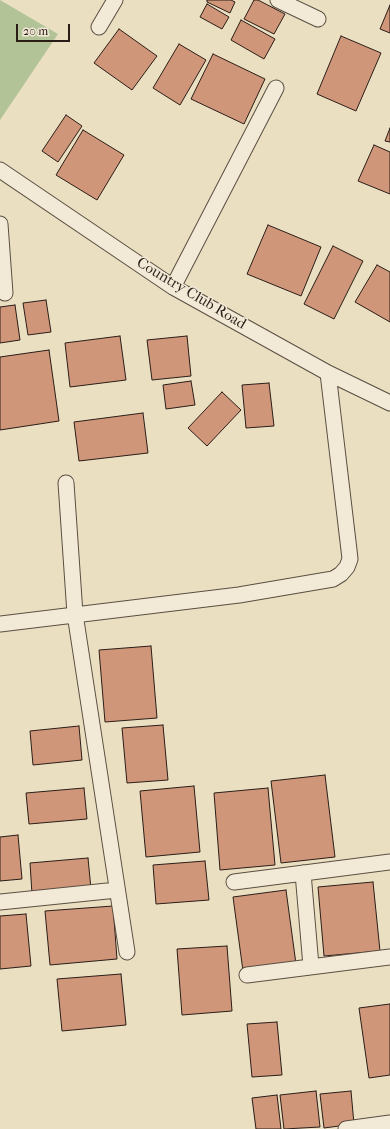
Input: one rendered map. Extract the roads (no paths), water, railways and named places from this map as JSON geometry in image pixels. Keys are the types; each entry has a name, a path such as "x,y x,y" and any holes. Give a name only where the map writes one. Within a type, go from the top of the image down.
{"street":[{"path":"99,27 115,0"},
{"path":"278,0 318,19"},
{"path":"174,287 276,88"},
{"name":"Country Club Road","path":"0,170 174,287 328,373 390,403"},
{"path":"0,224 6,293"},
{"path":"0,624 239,594 333,579 341,574 347,567 350,559 350,550 328,373"},
{"path":"66,484 75,614 117,890 128,952"},
{"path":"234,882 390,862"},
{"path":"303,872 311,966"},
{"path":"0,902 117,890"},
{"path":"246,975 390,957"},
{"path":"346,1129 390,1123"}]}
